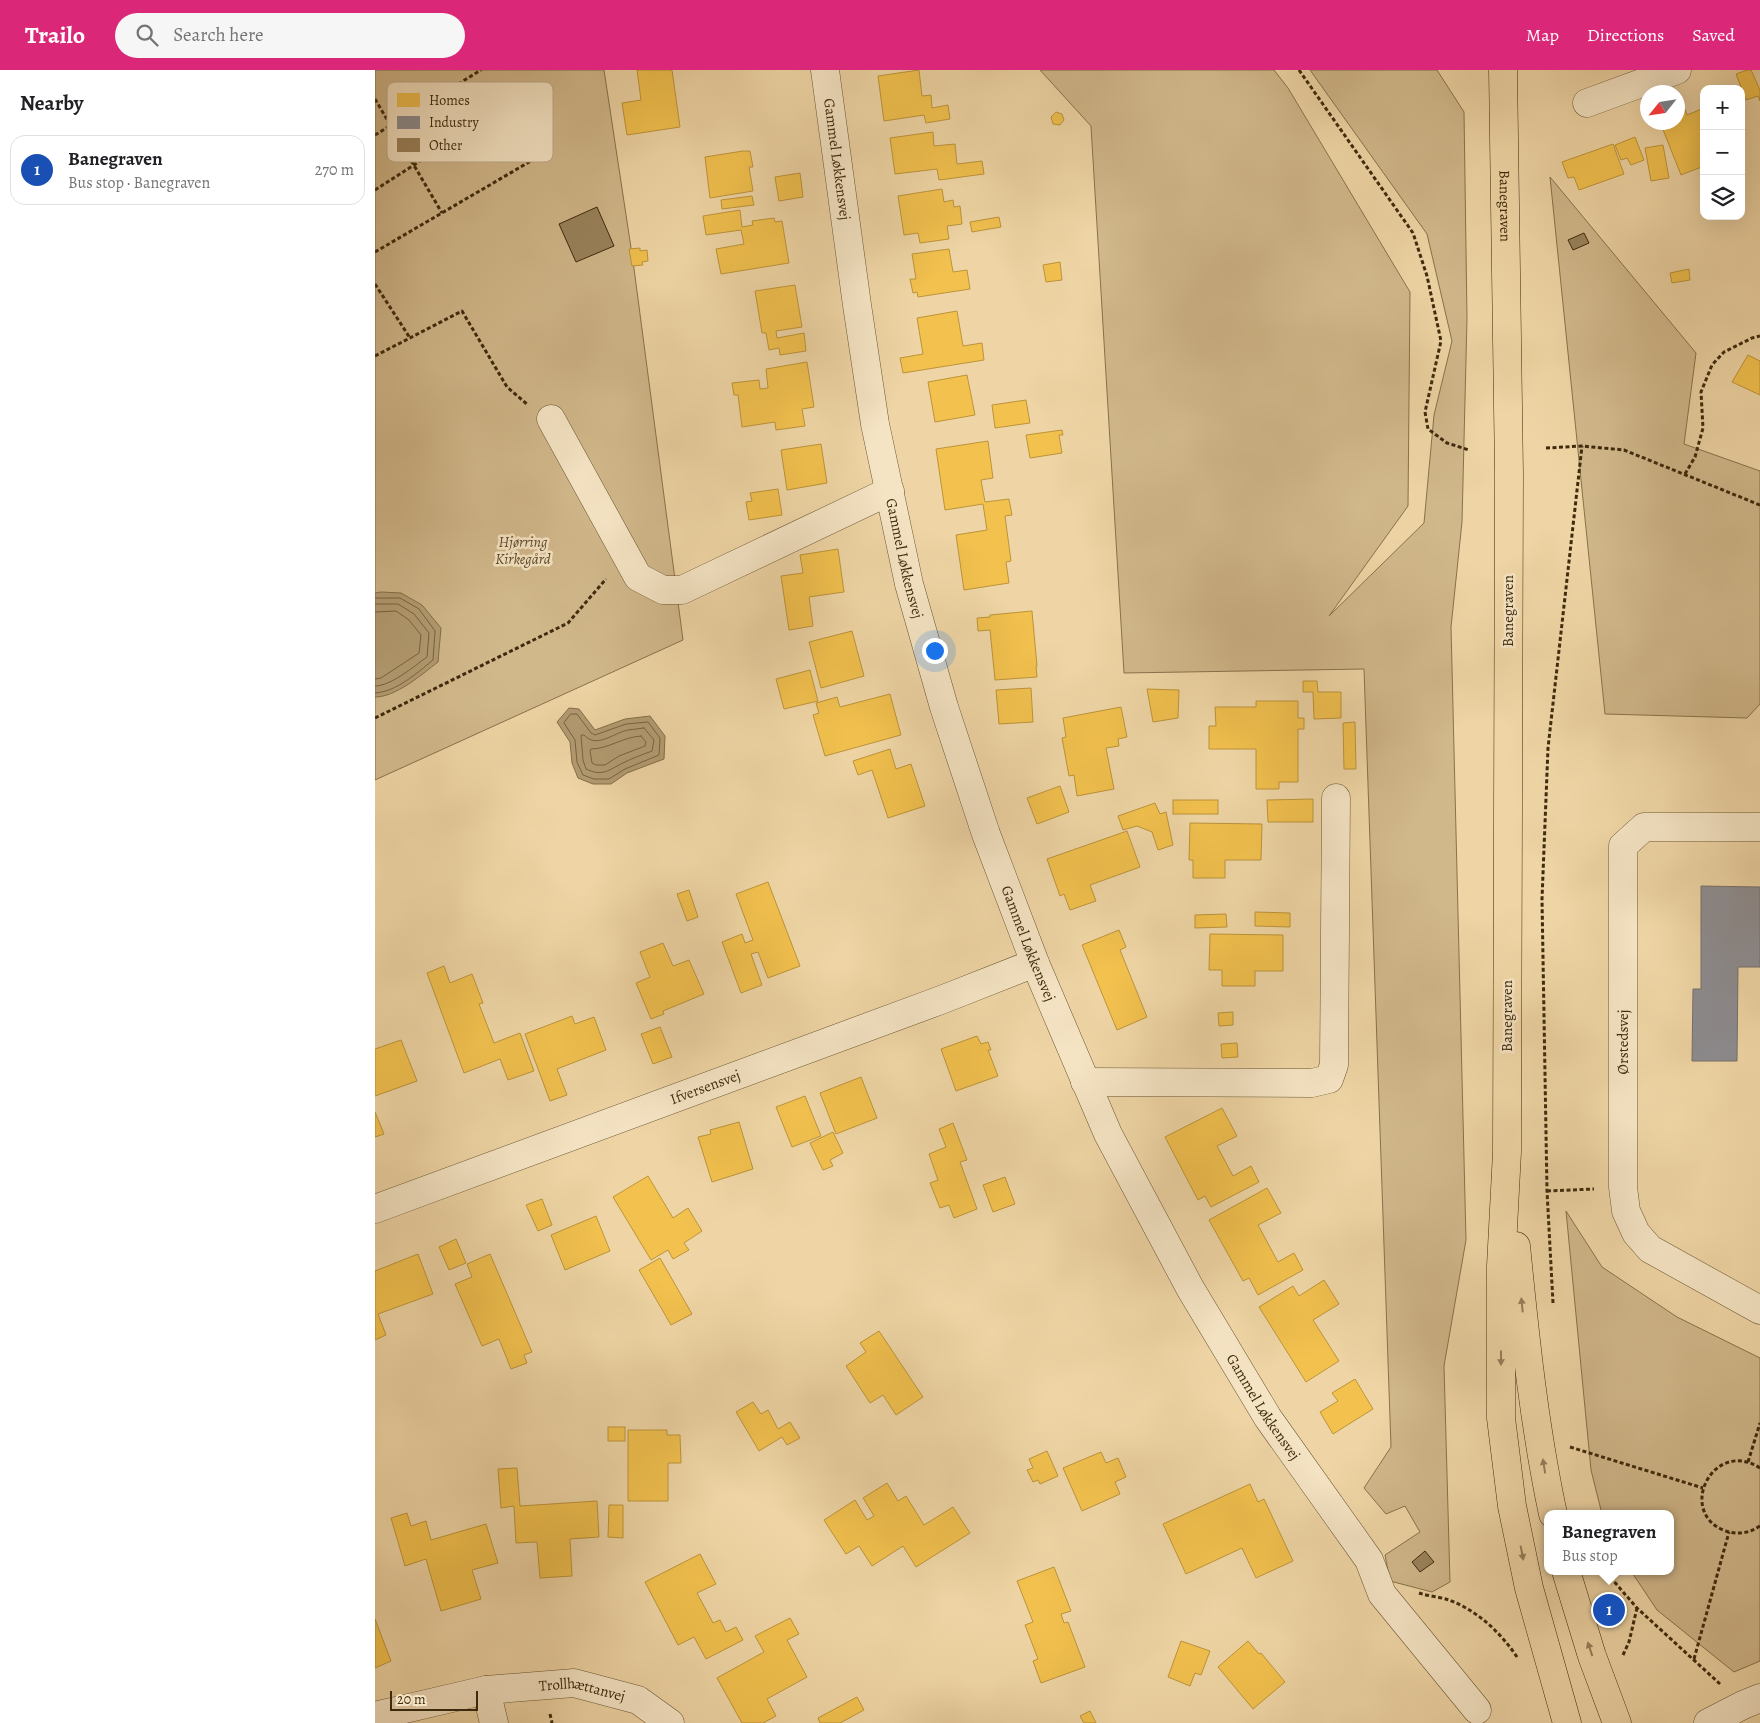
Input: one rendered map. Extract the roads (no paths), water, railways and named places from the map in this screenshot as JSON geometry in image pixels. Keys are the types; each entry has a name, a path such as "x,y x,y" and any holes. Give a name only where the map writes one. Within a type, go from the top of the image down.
{"main road":[{"name":"Banegraven","path":"1503,70 1509,473 1507,1152 1501,1266 1501,1418 1512,1506 1529,1588 1567,1723"},
{"name":"Banegraven","path":"1507,1152 1531,1386 1552,1510"},
{"path":"1567,1575 1617,1723"}],"street":[{"name":"Gammel Løkkensvej","path":"825,70 874,415 909,584 944,707 987,834 1035,963 1108,1134 1190,1288 1268,1418 1369,1560 1382,1594 1477,1710"},
{"path":"1587,103 1677,70"},
{"path":"551,419 638,577 663,590 681,590 890,491"},
{"path":"1085,1082 1312,1083 1329,1079 1334,1065 1336,798"},
{"name":"Ørstedsvej","path":"1760,826 1644,827 1623,846 1623,1187 1626,1211 1636,1233 1650,1249 1760,1310"},
{"name":"Ifversensvej","path":"375,1209 941,1000 1035,963"},
{"name":"Trollhættanvej","path":"375,1716 487,1690 574,1683 638,1700 670,1723"},
{"path":"487,1690 494,1723"},
{"path":"1708,1723 1751,1701"}],"water":[{"path":"375,593 401,593 422,605 441,628 438,662 400,689 375,697"},
{"path":"569,708 579,709 595,730 625,719 650,716 665,736 664,759 627,773 611,784 593,784 578,778 572,763 570,742 557,722"}],"place":[{"name":"Banegraven","path":"1609,1610"}],"park label":[{"name":"Hjørring Kirkegård","path":"523,550"}]}
